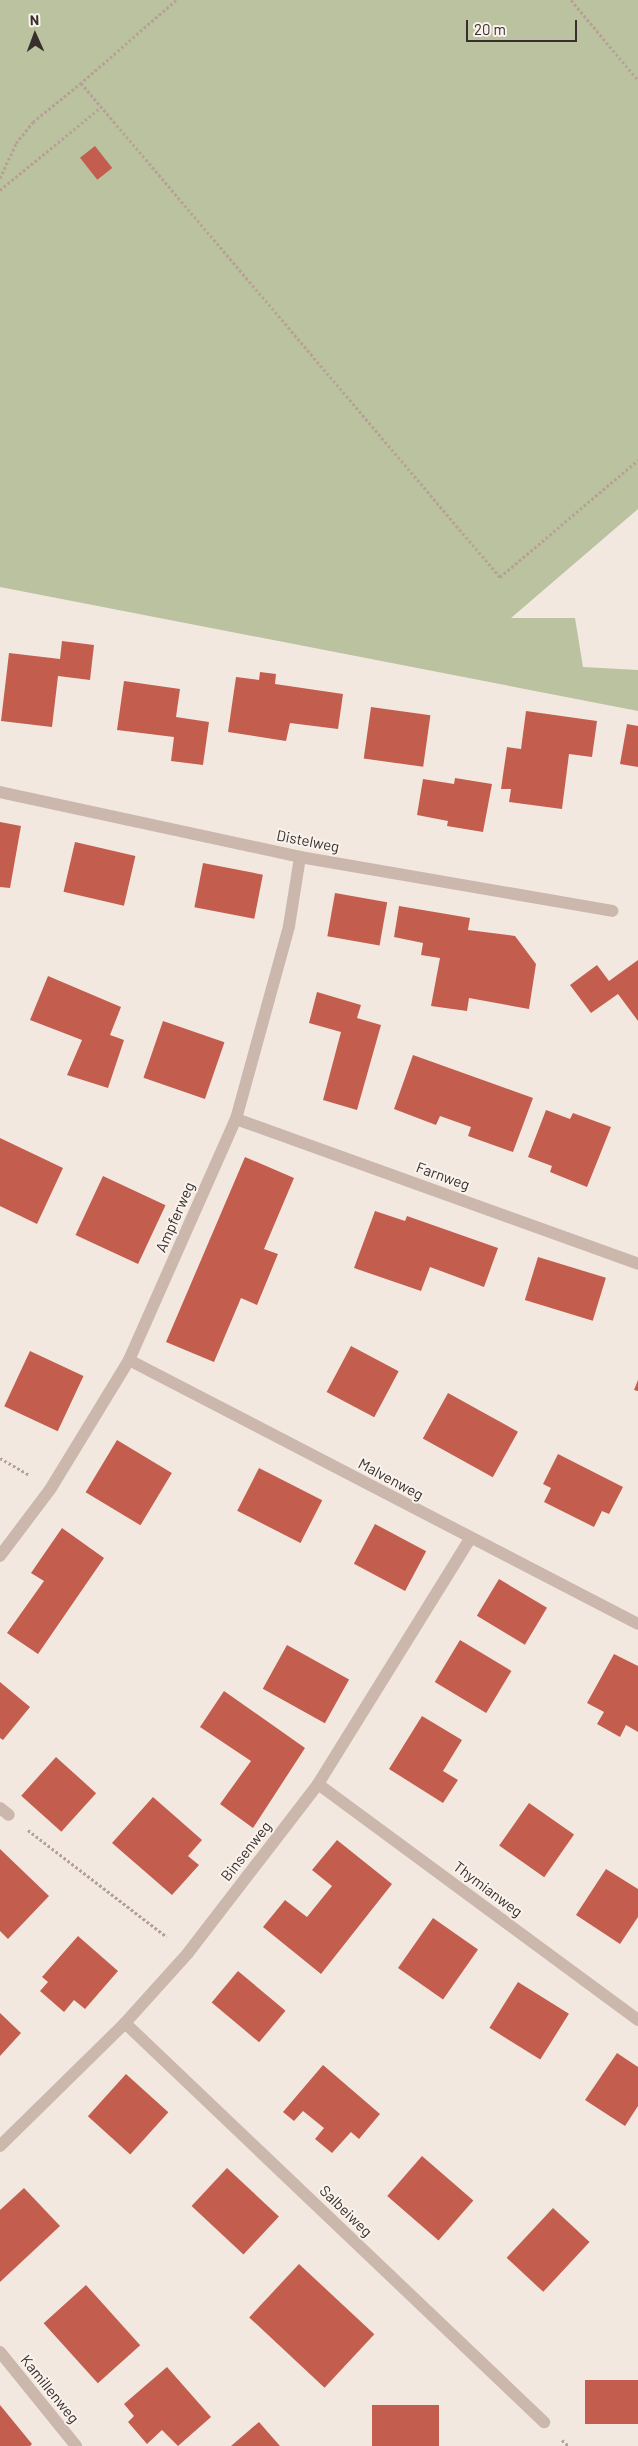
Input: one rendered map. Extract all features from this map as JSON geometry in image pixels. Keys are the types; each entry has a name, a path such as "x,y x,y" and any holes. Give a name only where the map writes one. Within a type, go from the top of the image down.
{"street":[{"name":"Distelweg","path":"0,792 300,857 612,911"},
{"name":"Ampferweg","path":"0,1556 51,1488 129,1360 236,1119 289,926 300,857"},
{"name":"Farnweg","path":"236,1119 638,1264"},
{"name":"Malvenweg","path":"129,1360 470,1539 638,1624"},
{"name":"Binsenweg","path":"0,2146 125,2023 188,1953 318,1784 470,1539"},
{"name":"Thymianweg","path":"318,1784 638,2020"},
{"name":"Salbeiweg","path":"125,2023 544,2422"},
{"name":"Kamillenweg","path":"0,2352 76,2446"}],"path":[{"path":"0,178 16,143 33,122 176,0"},
{"path":"571,0 638,80"},
{"path":"80,82 500,577 638,460"},
{"path":"0,190 100,107"},
{"path":"0,1458 51,1488"},
{"path":"4,1811 188,1953"}],"green space":[{"path":"0,0 638,0 638,509 511,618 575,618 583,667 638,670 638,711 0,587"}],"building":[{"path":"95,146 112,168 97,180 80,158"},
{"path":"62,641 94,645 90,680 58,676 52,727 1,721 9,653 60,659"},
{"path":"260,672 276,674 275,684 343,694 338,729 290,723 286,741 228,732 236,677 259,680"},
{"path":"124,681 180,689 176,717 209,722 203,765 171,761 174,737 117,730"},
{"path":"371,707 430,715 423,767 364,758"},
{"path":"526,711 597,721 592,757 569,754 562,809 509,802 511,789 501,789 507,747 521,749"},
{"path":"627,724 638,726 638,767 620,764"},
{"path":"455,778 492,784 483,832 447,826 448,821 417,815 423,779 454,784"},
{"path":"0,822 21,826 10,888 0,887"},
{"path":"75,842 135,856 124,906 64,892"},
{"path":"203,863 263,875 254,919 194,907"},
{"path":"335,893 387,902 380,946 327,936"},
{"path":"399,906 470,918 468,930 515,936 536,964 529,1009 469,998 467,1011 431,1006 440,958 421,955 423,943 394,937"},
{"path":"638,960 638,1021 618,994 591,1013 570,985 597,965 609,981"},
{"path":"48,976 121,1007 110,1035 124,1040 108,1088 67,1075 82,1040 30,1020"},
{"path":"317,992 361,1005 357,1018 381,1025 357,1110 323,1100 341,1032 309,1023"},
{"path":"163,1021 224,1042 205,1099 143,1078"},
{"path":"413,1055 533,1098 513,1152 468,1136 471,1127 440,1116 436,1125 394,1109"},
{"path":"546,1110 570,1119 573,1113 611,1127 587,1187 550,1172 552,1166 528,1157"},
{"path":"0,1138 63,1168 37,1224 0,1206"},
{"path":"245,1157 294,1178 264,1249 278,1254 257,1305 241,1298 214,1362 166,1342"},
{"path":"103,1176 166,1205 138,1264 76,1235"},
{"path":"375,1211 405,1221 407,1216 498,1248 484,1287 430,1267 421,1291 354,1268"},
{"path":"538,1257 606,1278 593,1321 525,1300"},
{"path":"351,1346 399,1371 374,1417 327,1392"},
{"path":"30,1351 83,1376 58,1431 4,1406"},
{"path":"638,1380 638,1391 634,1390"},
{"path":"448,1393 518,1432 493,1477 423,1438"},
{"path":"117,1440 172,1473 140,1525 86,1492"},
{"path":"558,1454 623,1487 609,1514 602,1511 594,1527 544,1502 551,1488 543,1484"},
{"path":"259,1468 322,1500 300,1543 237,1511"},
{"path":"375,1524 426,1551 405,1591 354,1564"},
{"path":"62,1528 104,1558 38,1654 7,1633 44,1581 31,1573"},
{"path":"499,1579 547,1608 525,1645 477,1616"},
{"path":"460,1640 511,1671 486,1713 435,1682"},
{"path":"287,1645 349,1679 325,1723 263,1689"},
{"path":"614,1654 638,1666 638,1732 626,1725 620,1737 597,1724 604,1712 587,1703"},
{"path":"0,1682 30,1707 3,1740 0,1738"},
{"path":"224,1691 305,1748 253,1828 220,1804 251,1761 200,1727"},
{"path":"422,1716 462,1740 443,1771 458,1780 443,1803 389,1769"},
{"path":"56,1757 96,1793 61,1832 21,1796"},
{"path":"153,1797 202,1840 188,1856 199,1865 172,1895 112,1843"},
{"path":"529,1803 574,1835 544,1877 499,1846"},
{"path":"337,1840 392,1884 321,1974 263,1927 285,1900 307,1917 332,1886 312,1870"},
{"path":"0,1849 49,1896 8,1939 0,1931"},
{"path":"606,1869 638,1889 638,1917 620,1944 576,1915"},
{"path":"433,1918 478,1950 443,2000 398,1968"},
{"path":"78,1936 118,1971 85,2009 74,2000 64,2012 40,1991 48,1982 42,1977"},
{"path":"238,1971 285,2011 259,2042 212,2002"},
{"path":"518,1982 569,2014 540,2060 489,2028"},
{"path":"0,2013 21,2033 0,2056"},
{"path":"617,2053 638,2067 638,2106 625,2126 585,2100"},
{"path":"323,2065 380,2114 359,2139 351,2132 332,2153 315,2139 324,2128 303,2111 294,2121 283,2112"},
{"path":"126,2074 168,2112 130,2154 88,2116"},
{"path":"422,2156 473,2201 439,2241 387,2196"},
{"path":"227,2168 279,2216 243,2254 192,2206"},
{"path":"24,2188 60,2226 0,2282 0,2210"},
{"path":"553,2208 590,2242 543,2292 507,2258"},
{"path":"299,2264 374,2334 325,2388 249,2317"},
{"path":"86,2285 140,2345 98,2383 44,2323"},
{"path":"167,2367 211,2417 178,2446 162,2430 147,2444 128,2422 134,2416 124,2404"},
{"path":"585,2380 638,2380 638,2424 585,2424"},
{"path":"0,2405 32,2444 30,2446 0,2446"},
{"path":"372,2405 439,2405 439,2446 372,2446"},
{"path":"259,2422 280,2446 231,2446"}]}
